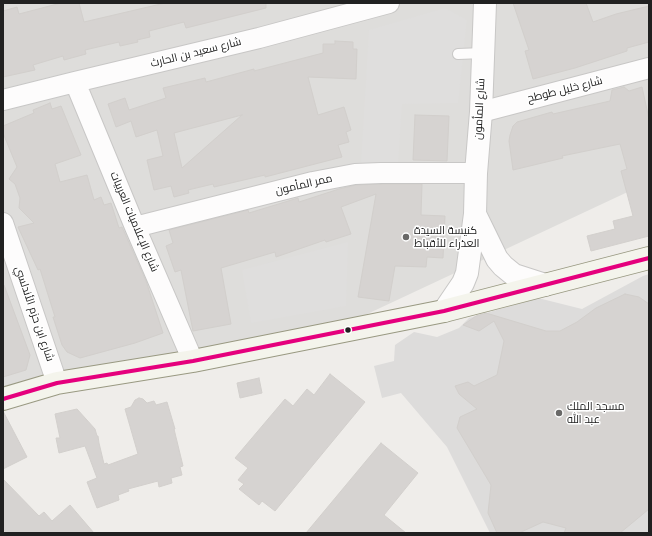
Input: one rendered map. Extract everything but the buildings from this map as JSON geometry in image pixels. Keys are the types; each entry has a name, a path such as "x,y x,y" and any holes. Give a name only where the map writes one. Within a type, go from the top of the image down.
{"main road":[{"path":"3,399 56,383 193,361 444,310 645,260"}],"street":[{"name":"شارع سعيد بن الحارث","path":"3,100 259,38 389,3"},
{"name":"شارع المأمون","path":"444,310 463,282 467,273 475,214 485,3"},
{"name":"شارع خليل طوطح","path":"480,112 649,68"},
{"name":"شارع الإعلاميات العربيات","path":"75,82 135,227 193,361"},
{"name":"ممر المأمون","path":"135,227 313,182 355,174 476,173"},
{"path":"475,214 497,259 503,266 514,275 545,285"},
{"name":"شارع ابن حزم الأندلسي","path":"3,223 56,383"}],"lane":[{"path":"458,54 483,53"}],"shaded area":[{"path":"3,3 649,3 649,182 284,353 3,403"},
{"path":"445,8 467,20 458,103 402,104 398,165 361,163 369,30"},
{"path":"348,242 346,306 251,323 242,270"},
{"name":"مسجد الملك عبد الله","path":"649,274 649,533 490,533 447,447 401,393 382,398 374,366 394,361 395,345 414,332 437,337 459,328 469,318 538,298 582,309"}],"transit line":[{"path":"3,399 57,383 193,361 444,311 649,258"}],"place":[{"name":"كنيسة السيدة العذراء للأقباط","path":"406,237"},
{"name":"مسجد الملك عبد الله","path":"559,413"}]}
